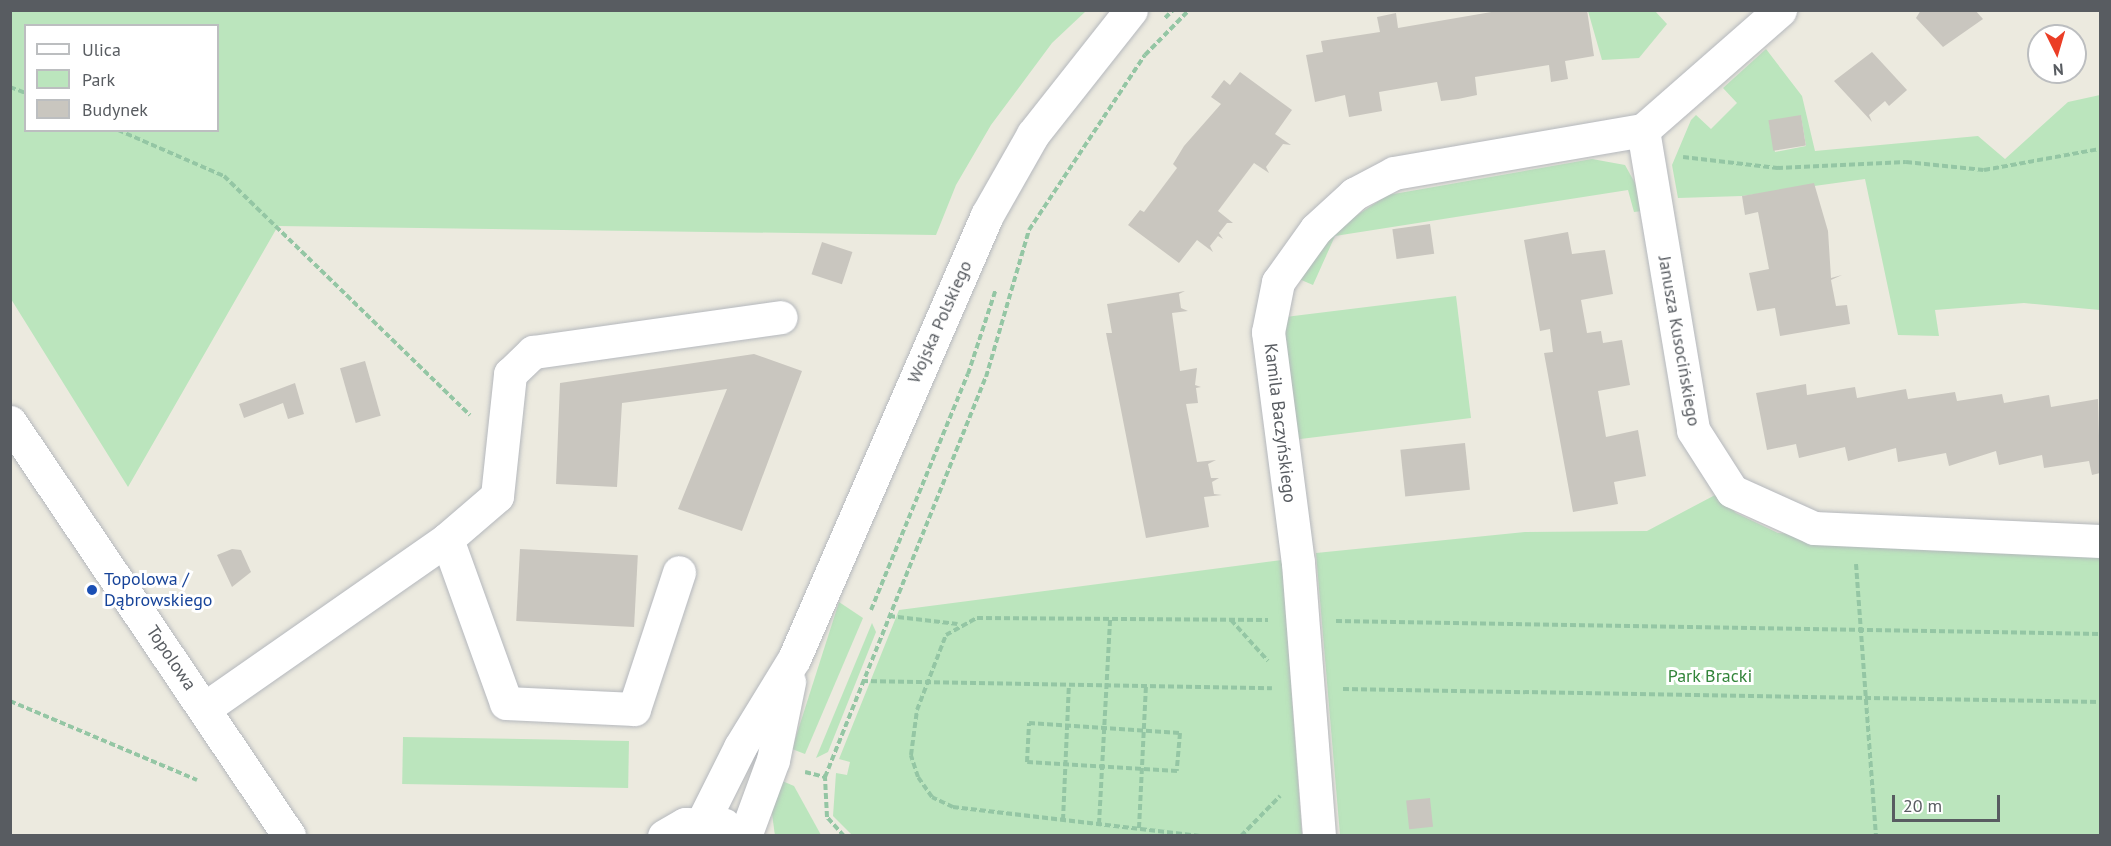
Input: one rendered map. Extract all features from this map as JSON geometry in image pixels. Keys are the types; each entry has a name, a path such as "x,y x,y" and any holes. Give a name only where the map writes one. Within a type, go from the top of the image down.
{"street":[{"path":"1645,141 1780,10"},
{"name":"Wojska Polskiego","path":"794,659 987,215 1039,124 1145,17"},
{"name":"Janusza Kusocińskiego","path":"1645,141 1693,430 1732,491 1814,528 2100,541"},
{"name":"Kamila Baczyńskiego","path":"1319,836 1298,563 1268,332 1278,282 1316,229 1354,195 1394,173 1645,141"},
{"path":"205,708 447,539 497,496 506,449 510,374 533,352 782,317"},
{"name":"Topolowa","path":"10,422 205,708 289,836"},
{"path":"447,539 506,703 634,709 679,572"},
{"path":"703,821 740,747 794,659"},
{"path":"664,836 703,821 744,836 773,760 794,659"}],"path":[{"path":"1145,17 1173,10"},
{"path":"844,836 828,817 825,777 986,377 1029,230 1144,55 1189,10"},
{"path":"123,132 224,176 506,449"},
{"path":"1645,141 1777,168 1906,162 1984,170 2100,149"},
{"path":"872,610 968,374 998,284"},
{"path":"1854,530 1876,836"},
{"path":"888,616 958,624 977,618 1278,620"},
{"path":"1099,824 1110,618"},
{"path":"1230,619 1265,654 1273,670"},
{"path":"1325,621 2100,634"},
{"path":"958,624 946,635 917,711 910,745 918,777 932,797 953,807 1200,836"},
{"path":"862,681 1279,688 1277,679"},
{"path":"1063,820 1069,685"},
{"path":"1139,828 1146,686"},
{"path":"1337,689 2100,702"},
{"path":"10,702 197,780"},
{"path":"1029,723 1180,733 1177,771 1027,762 1029,723"},
{"path":"803,771 825,777"},
{"path":"1241,836 1276,803 1285,786"}],"green space":[{"path":"11,10 1086,10 1052,43 991,125 956,185 936,235 278,226 128,487 11,299"},
{"path":"1588,11 1655,11 1667,24 1639,58 1602,60"},
{"path":"1766,49 1802,96 1815,151 1978,136 2005,159 2068,102 2100,95 2100,310 2024,303 1935,310 1939,336 1898,335 1865,179 1742,196 1678,198 1672,165 1691,120 1696,115 1711,129 1737,103 1723,88","holes":["1801,116 1806,146 1775,152 1769,122"]},
{"path":"1592,159 1625,165 1650,210 1634,212 1628,190 1335,236 1313,285 1299,279 1331,232 1388,195"},
{"path":"1456,296 1471,418 1298,439 1283,317"},
{"name":"Park Bracki","path":"1717,494 1736,513 1778,533 2100,553 2100,835 1340,835 1316,553 1525,532 1647,531"},
{"path":"1282,560 1302,835 852,835 833,816 836,773 847,775 850,762 839,759 899,610"},
{"path":"839,602 863,618 805,754 792,749"},
{"path":"872,623 876,632 828,752 816,758"},
{"path":"403,737 629,741 628,788 402,784"},
{"path":"780,780 794,786 821,835 775,836 771,806"}],"building":[{"path":"1503,10 1587,10 1594,56 1565,61 1568,79 1551,82 1549,65 1475,77 1477,95 1458,99 1441,101 1437,82 1379,92 1382,111 1349,117 1345,95 1315,102 1306,55 1323,52 1321,41 1380,32 1377,17 1396,13 1398,28"},
{"path":"1921,10 1975,10 1983,19 1943,47 1916,18"},
{"path":"1872,52 1907,90 1889,106 1885,101 1869,115 1872,122 1834,81"},
{"path":"1240,72 1292,110 1275,134 1291,145 1283,144 1266,167 1269,173 1254,163 1218,211 1233,223 1227,223 1219,233 1223,239 1218,236 1210,246 1213,252 1197,240 1179,263 1128,225 1140,210 1144,212 1177,168 1173,164 1184,146 1221,104 1211,97 1224,80 1230,85"},
{"path":"1801,115 1806,146 1773,151 1768,120"},
{"path":"1814,183 1828,231 1831,278 1842,275 1831,280 1836,306 1847,305 1850,324 1780,336 1775,308 1757,311 1749,273 1769,269 1758,212 1745,215 1742,196"},
{"path":"1430,224 1434,254 1397,259 1392,229"},
{"path":"1568,232 1572,254 1605,250 1613,294 1581,300 1587,333 1601,331 1603,343 1622,340 1630,385 1598,391 1606,437 1638,430 1646,476 1614,482 1618,504 1573,512 1544,353 1553,352 1550,329 1540,331 1524,240"},
{"path":"822,242 852,252 842,284 811,274"},
{"path":"1185,291 1179,294 1181,308 1188,311 1172,313 1180,371 1197,368 1195,385 1201,387 1196,388 1198,403 1186,404 1197,462 1216,460 1208,464 1211,478 1219,478 1212,482 1214,494 1222,495 1204,497 1209,527 1146,538 1106,333 1112,333 1107,304"},
{"path":"754,354 802,371 742,531 678,509 727,389 622,403 617,487 556,484 560,383"},
{"path":"365,361 381,416 356,423 340,368"},
{"path":"295,383 304,414 288,419 283,403 244,418 239,404"},
{"path":"1806,384 1807,395 1855,387 1857,398 1906,389 1908,399 1955,392 1957,401 2002,394 2004,403 2049,395 2051,407 2098,399 2100,473 2092,475 2089,461 2044,468 2042,455 1999,465 1996,451 1949,466 1946,453 1898,462 1896,448 1848,461 1845,447 1799,458 1796,444 1767,450 1756,393"},
{"path":"1465,443 1470,490 1405,497 1400,450"},
{"path":"232,549 241,550 251,572 232,587 217,555"},
{"path":"520,549 638,555 634,627 516,621"},
{"path":"1430,798 1433,827 1409,829 1406,801"}],"place":[{"name":"Topolowa / Dąbrowskiego","path":"92,590"}]}
